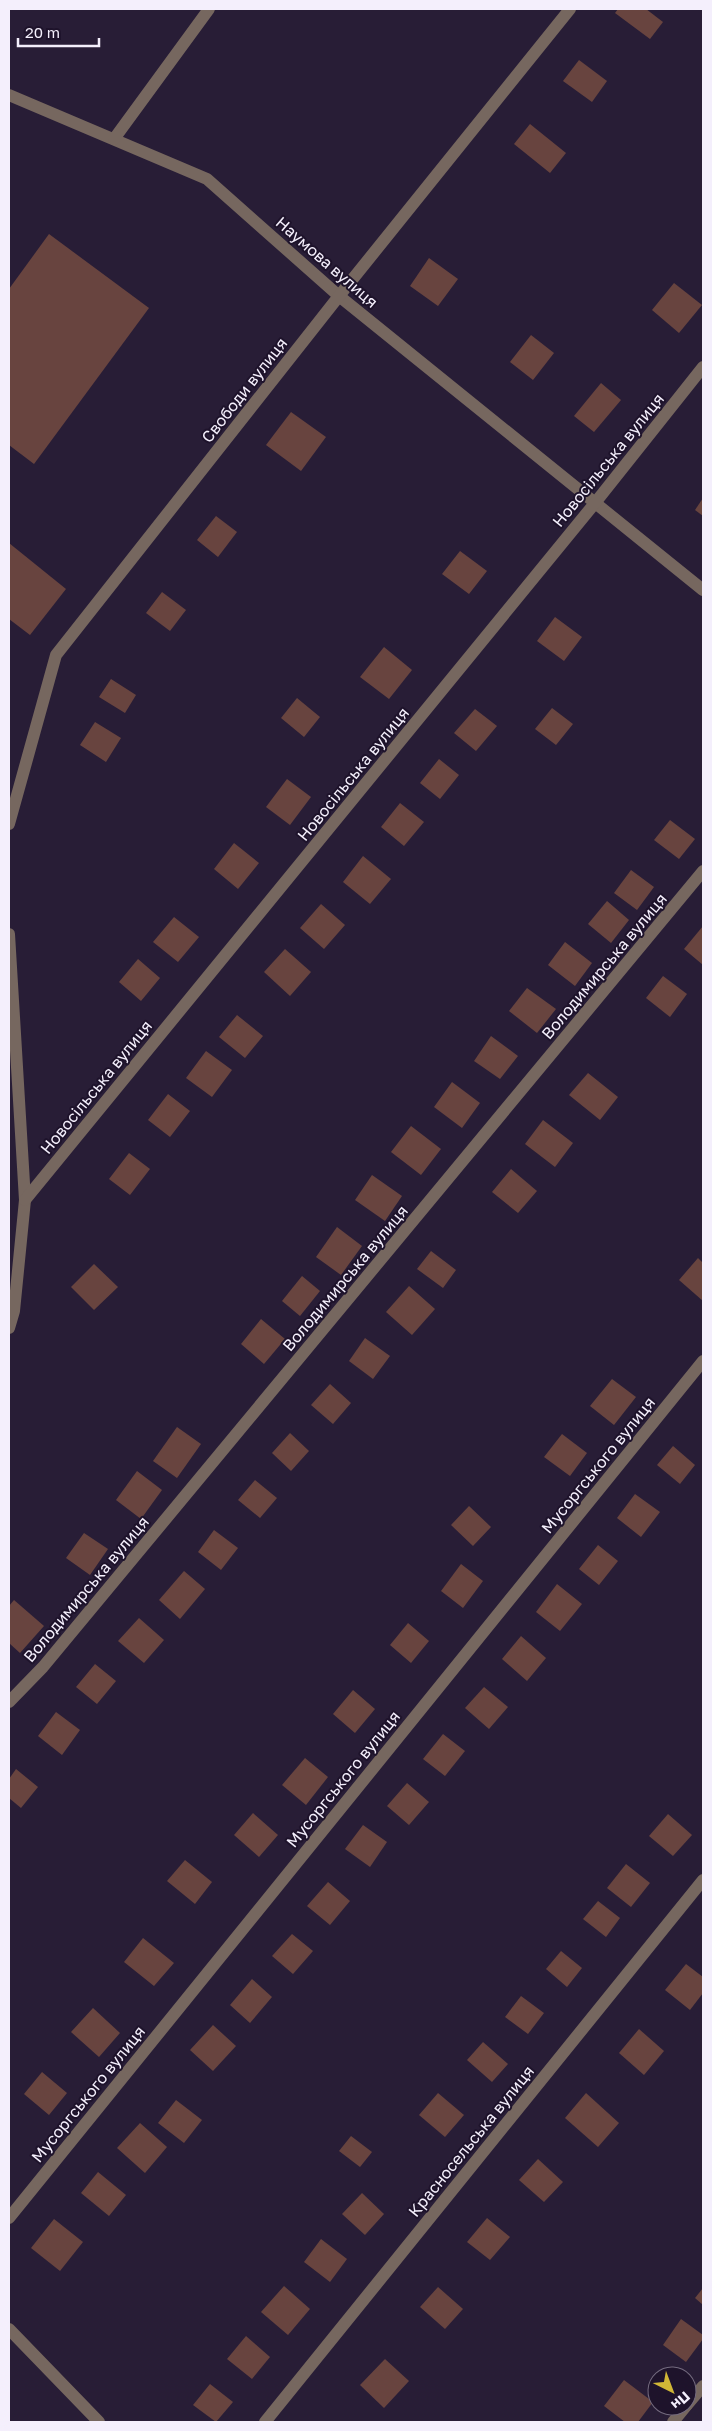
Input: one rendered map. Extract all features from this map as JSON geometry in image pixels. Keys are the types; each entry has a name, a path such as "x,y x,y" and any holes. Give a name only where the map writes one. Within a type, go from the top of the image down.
{"street":[{"path":"114,139 209,9"},
{"name":"Свободи вулиця","path":"9,824 56,655 339,296 570,9"},
{"name":"Наумова вулиця","path":"9,95 207,178 339,296 703,590"},
{"name":"Новосільська вулиця","path":"25,1200 595,503 703,367"},
{"name":"Володимирська вулиця","path":"9,1702 50,1659 703,871"},
{"path":"9,934 25,1200 14,1311 9,1328"},
{"name":"Мусоргського вулиця","path":"9,2218 703,1361"},
{"name":"Красносельська вулиця","path":"265,2422 703,1880"},
{"path":"9,2329 99,2422"}],"building":[{"path":"618,9 646,9 663,22 650,39 615,13"},
{"path":"579,60 607,81 592,102 563,81"},
{"path":"530,124 566,153 550,173 514,144"},
{"path":"49,234 149,308 34,464 9,445 9,289"},
{"path":"429,258 458,279 438,306 410,286"},
{"path":"674,283 702,305 679,333 652,310"},
{"path":"531,335 554,353 533,380 510,362"},
{"path":"601,383 621,400 594,432 574,416"},
{"path":"291,412 326,437 301,471 266,445"},
{"path":"703,498 703,516 695,510"},
{"path":"216,516 237,532 218,557 197,540"},
{"path":"9,543 66,589 30,635 9,619"},
{"path":"460,551 487,571 469,594 442,574"},
{"path":"162,592 186,610 170,631 146,613"},
{"path":"555,617 582,637 564,661 537,641"},
{"path":"384,647 412,670 389,699 360,677"},
{"path":"111,679 136,695 125,713 99,697"},
{"path":"297,698 320,717 304,737 281,718"},
{"path":"552,708 573,724 556,745 535,729"},
{"path":"475,709 497,726 476,751 454,733"},
{"path":"95,722 121,738 106,762 80,745"},
{"path":"439,759 459,775 440,799 420,783"},
{"path":"287,779 311,797 290,825 266,807"},
{"path":"400,803 424,822 404,846 381,827"},
{"path":"670,820 695,839 679,859 654,840"},
{"path":"234,843 259,863 238,889 214,869"},
{"path":"363,856 391,879 370,904 343,882"},
{"path":"631,870 654,887 637,910 614,893"},
{"path":"607,901 629,920 611,943 588,924"},
{"path":"321,904 345,925 324,949 300,928"},
{"path":"174,917 199,937 178,962 153,942"},
{"path":"703,926 703,965 684,949"},
{"path":"565,942 592,963 575,986 548,965"},
{"path":"285,949 311,972 290,996 264,972"},
{"path":"138,959 160,978 141,1001 119,982"},
{"path":"663,976 687,994 670,1017 646,998"},
{"path":"527,988 556,1009 537,1033 509,1011"},
{"path":"237,1015 263,1036 245,1058 219,1037"},
{"path":"491,1036 518,1056 500,1079 474,1061"},
{"path":"206,1051 232,1070 212,1097 186,1078"},
{"path":"588,1073 618,1097 600,1120 569,1095"},
{"path":"452,1082 480,1103 462,1128 434,1107"},
{"path":"168,1094 190,1111 170,1137 148,1120"},
{"path":"543,1120 573,1143 555,1167 525,1144"},
{"path":"411,1126 441,1149 421,1175 391,1152"},
{"path":"129,1153 150,1169 130,1195 109,1179"},
{"path":"511,1169 537,1191 518,1213 492,1192"},
{"path":"372,1175 402,1196 385,1221 355,1200"},
{"path":"337,1227 362,1246 341,1275 316,1257"},
{"path":"431,1251 456,1270 443,1288 417,1269"},
{"path":"698,1258 703,1263 703,1301 679,1280"},
{"path":"94,1264 118,1287 94,1310 71,1287"},
{"path":"302,1276 320,1291 300,1316 282,1301"},
{"path":"409,1286 435,1309 412,1335 386,1312"},
{"path":"261,1319 285,1339 264,1364 241,1344"},
{"path":"365,1338 390,1356 373,1379 349,1361"},
{"path":"612,1379 636,1397 614,1425 590,1406"},
{"path":"330,1384 351,1403 333,1424 311,1405"},
{"path":"177,1427 201,1444 177,1478 153,1461"},
{"path":"290,1433 309,1451 291,1471 272,1453"},
{"path":"562,1434 587,1453 570,1476 544,1457"},
{"path":"673,1446 695,1465 680,1484 657,1465"},
{"path":"137,1471 162,1490 141,1519 116,1500"},
{"path":"255,1480 277,1498 260,1518 238,1500"},
{"path":"635,1494 660,1512 641,1537 617,1518"},
{"path":"469,1506 491,1527 473,1546 451,1525"},
{"path":"214,1530 238,1548 221,1570 198,1552"},
{"path":"84,1533 108,1549 90,1575 66,1558"},
{"path":"598,1545 618,1561 599,1585 579,1569"},
{"path":"461,1564 483,1581 463,1608 441,1591"},
{"path":"184,1571 205,1589 180,1619 159,1600"},
{"path":"557,1584 582,1604 560,1631 536,1612"},
{"path":"14,1600 44,1626 20,1653 9,1643 9,1606"},
{"path":"139,1618 164,1640 144,1663 118,1641"},
{"path":"408,1623 429,1641 411,1663 390,1645"},
{"path":"521,1636 546,1658 527,1681 502,1659"},
{"path":"95,1664 116,1681 97,1704 76,1687"},
{"path":"484,1687 508,1707 489,1729 465,1708"},
{"path":"353,1690 375,1709 355,1733 333,1714"},
{"path":"56,1712 80,1730 62,1755 38,1736"},
{"path":"443,1734 465,1751 445,1776 423,1759"},
{"path":"305,1758 328,1777 306,1805 282,1785"},
{"path":"16,1769 38,1787 21,1808 9,1798 9,1779"},
{"path":"407,1783 429,1802 409,1825 387,1806"},
{"path":"253,1813 278,1835 259,1857 234,1835"},
{"path":"668,1814 692,1835 673,1856 649,1836"},
{"path":"363,1825 387,1842 370,1867 345,1849"},
{"path":"185,1860 212,1882 195,1904 167,1881"},
{"path":"626,1864 650,1883 631,1907 607,1888"},
{"path":"328,1882 350,1901 330,1925 307,1906"},
{"path":"598,1901 620,1918 606,1937 583,1919"},
{"path":"292,1934 313,1951 293,1974 272,1956"},
{"path":"143,1938 174,1963 154,1986 124,1962"},
{"path":"561,1951 582,1968 567,1987 546,1969"},
{"path":"686,1964 703,1977 703,1993 690,2010 665,1990"},
{"path":"252,1979 272,1997 250,2023 230,2005"},
{"path":"521,1996 544,2013 528,2034 505,2017"},
{"path":"93,2008 120,2033 99,2057 71,2032"},
{"path":"213,2025 236,2046 213,2071 190,2050"},
{"path":"639,2029 664,2051 644,2075 619,2053"},
{"path":"483,2042 508,2064 492,2082 467,2060"},
{"path":"42,2072 67,2093 49,2115 24,2094"},
{"path":"438,2093 464,2115 445,2137 419,2115"},
{"path":"586,2093 619,2123 598,2147 565,2118"},
{"path":"176,2100 202,2120 184,2143 158,2123"},
{"path":"140,2123 167,2147 145,2173 117,2148"},
{"path":"351,2136 372,2152 360,2167 339,2151"},
{"path":"538,2159 563,2182 544,2202 519,2180"},
{"path":"98,2172 126,2195 109,2216 81,2193"},
{"path":"362,2193 384,2214 365,2235 342,2214"},
{"path":"487,2218 510,2237 490,2260 467,2242"},
{"path":"54,2219 83,2242 60,2271 31,2248"},
{"path":"321,2239 347,2259 330,2282 304,2262"},
{"path":"284,2286 310,2309 288,2335 261,2312"},
{"path":"438,2287 463,2309 445,2329 420,2307"},
{"path":"703,2288 703,2305 695,2298"},
{"path":"681,2319 703,2335 703,2339 686,2362 663,2345"},
{"path":"246,2336 270,2357 252,2379 227,2359"},
{"path":"385,2359 409,2381 384,2408 360,2385"},
{"path":"624,2380 647,2397 647,2410 638,2422 625,2422 604,2406"},
{"path":"210,2384 233,2402 216,2422 193,2405"}]}
